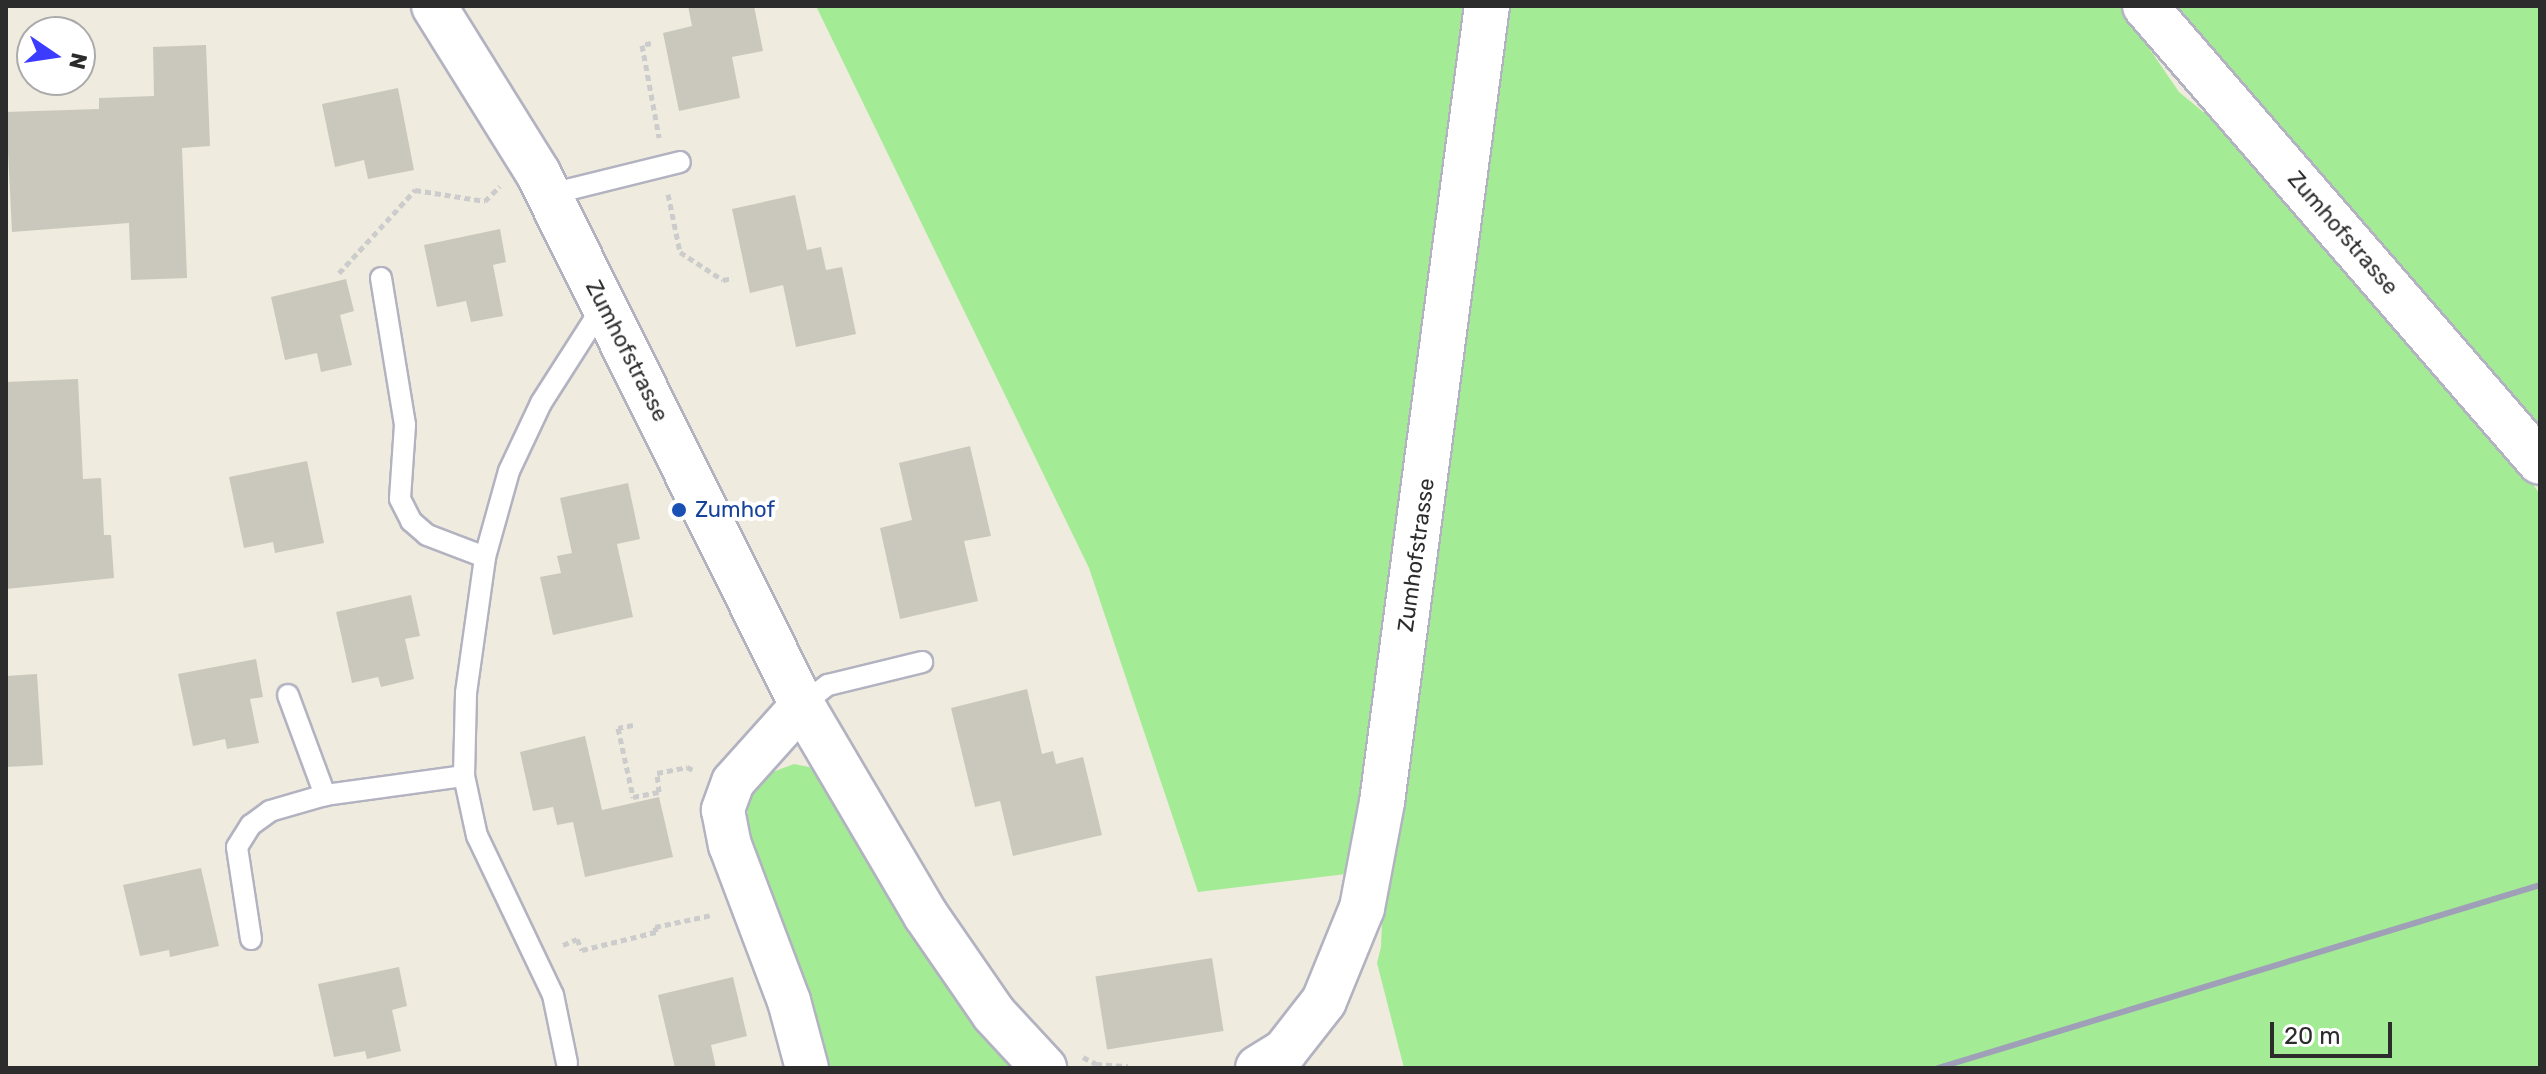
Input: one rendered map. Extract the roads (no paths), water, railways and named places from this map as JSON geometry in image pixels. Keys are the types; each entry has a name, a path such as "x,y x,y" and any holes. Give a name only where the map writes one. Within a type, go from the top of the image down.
{"street":[{"name":"Zumhofstrasse","path":"434,6 552,200 802,705 925,914 994,1014 1059,1060"},
{"name":"Zumhofstrasse","path":"1258,1068 1285,1051 1324,1001 1362,908 1388,755 1487,6"},
{"name":"Zumhofstrasse","path":"2145,6 2540,462"},
{"path":"802,705 733,782 723,810 730,845 789,1001 807,1068"}],"lane":[{"path":"552,200 571,189 680,162"},
{"path":"381,278 405,425 400,499 411,521 427,535 485,557"},
{"path":"567,1063 553,995 477,836 464,776 466,693 485,557 522,439 556,379 594,320 605,309"},
{"path":"802,705 828,685 922,662"},
{"path":"288,695 325,795"},
{"path":"251,939 237,847 251,825 270,811 325,795 464,776"}],"railway":[{"path":"1938,1068 2540,885"}],"place":[{"name":"Zumhof","path":"679,510"}]}
